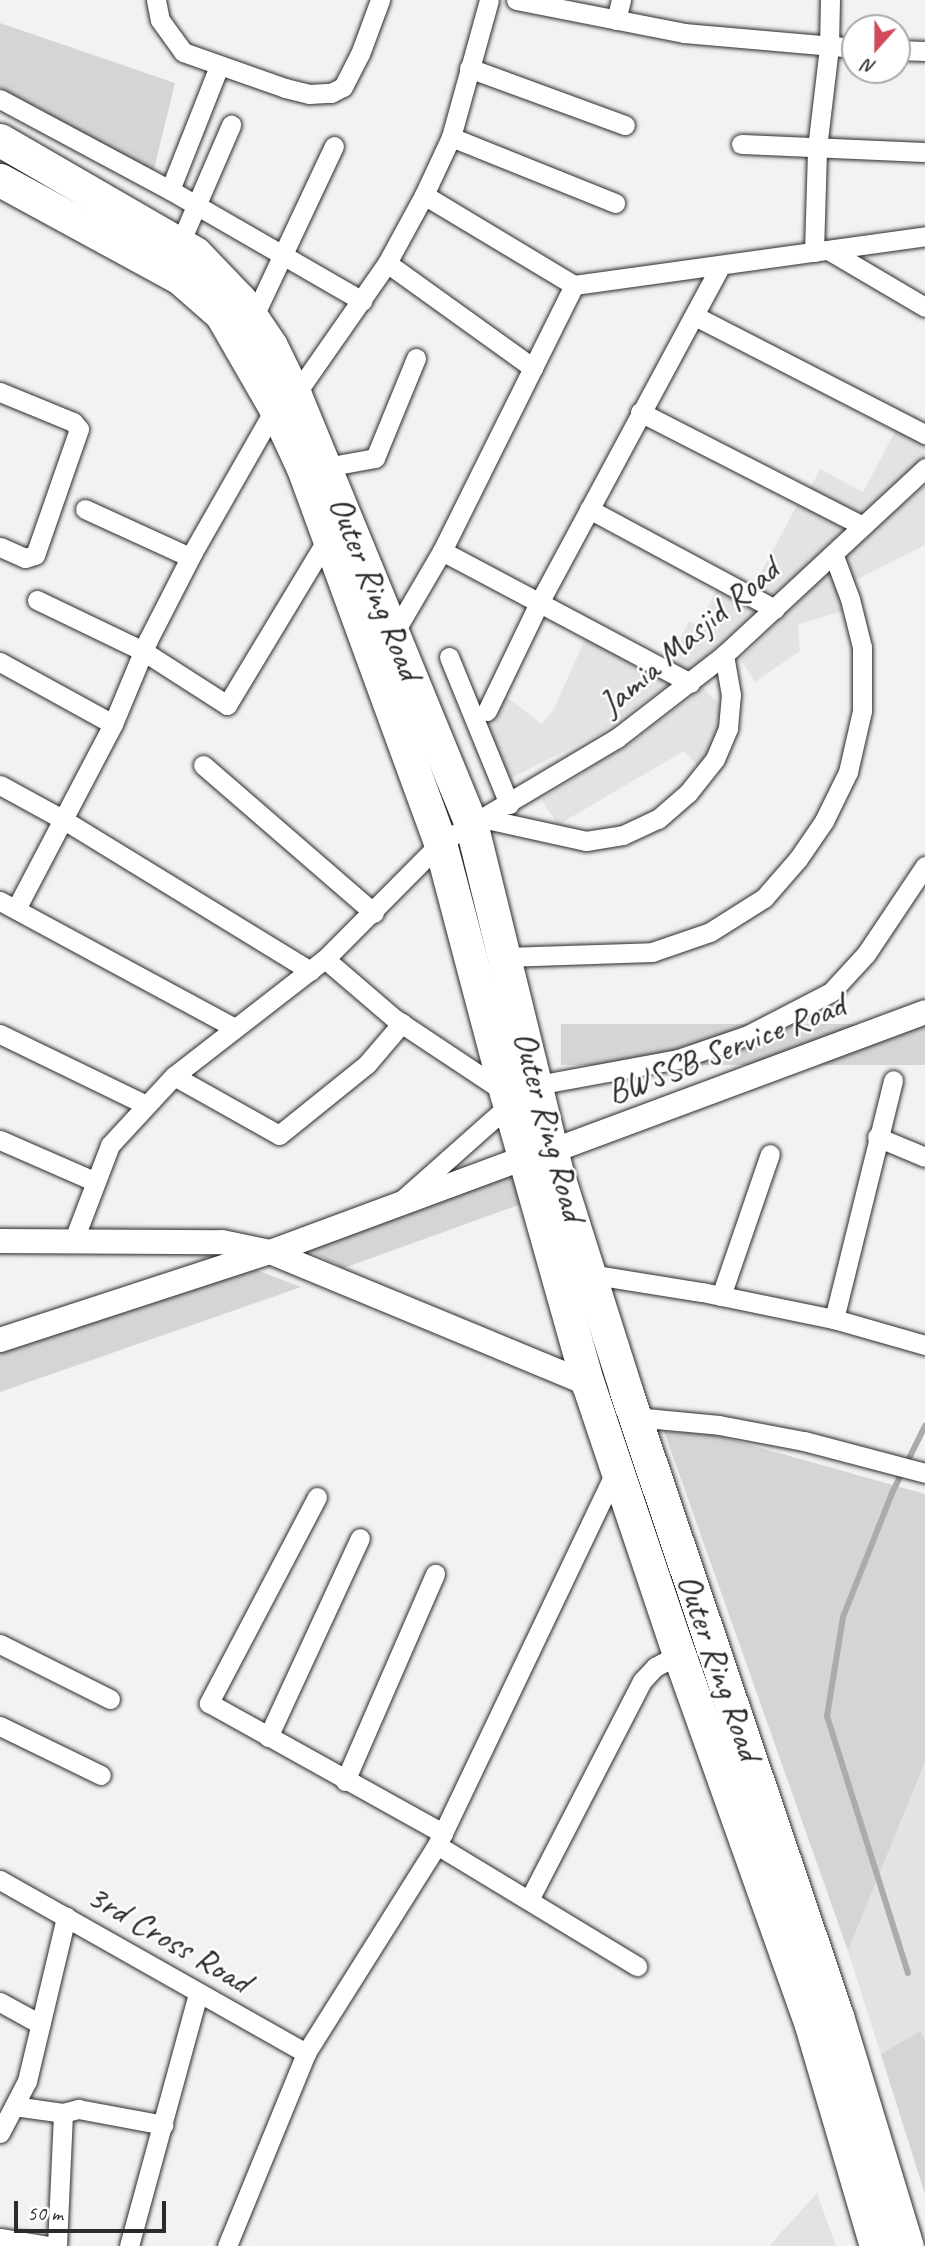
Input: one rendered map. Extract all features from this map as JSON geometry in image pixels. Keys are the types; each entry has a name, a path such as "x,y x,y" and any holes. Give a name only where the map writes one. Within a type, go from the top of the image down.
{"highway":[{"name":"Outer Ring Road","path":"0,140 195,253 240,300 253,318 285,401 303,468 327,539 440,843 538,1154 589,1274 837,2016 907,2246"},
{"name":"Outer Ring Road","path":"0,180 180,278 221,314 285,401 326,467 394,633 479,823 505,957 517,1094"},
{"name":"Outer Ring Road","path":"538,1154 588,1384 679,1654 811,2025 876,2246"}],"street":[{"path":"156,0 160,20 170,38 183,52 309,94 331,93 343,87 353,70 380,0"},
{"path":"236,1028 8,905 64,820 113,724 143,651 190,557 285,401 362,301 387,263 424,195 451,137 489,0"},
{"path":"516,0 561,4 615,20 684,33 841,47"},
{"path":"615,20 621,0"},
{"path":"822,252 817,148 829,47 830,0"},
{"path":"170,190 219,66"},
{"path":"469,68 625,125"},
{"path":"0,99 170,190 362,301"},
{"path":"180,243 231,125"},
{"path":"451,137 615,203"},
{"path":"741,144 925,152"},
{"path":"253,318 334,146"},
{"path":"424,195 574,285 720,267 925,236"},
{"path":"822,252 925,307"},
{"path":"387,263 533,368"},
{"path":"487,711 539,603 720,267"},
{"path":"394,633 442,551 574,285"},
{"path":"695,316 925,434"},
{"path":"326,467 374,458 416,358"},
{"path":"0,392 73,422 79,429 34,555 25,558 0,547"},
{"path":"640,412 863,526"},
{"name":"Jamia Masjid Road","path":"440,843 479,823 617,738 690,682 834,556 925,468"},
{"path":"85,509 190,557"},
{"path":"589,509 775,609"},
{"path":"37,600 143,651 227,705 327,539"},
{"path":"442,551 690,682"},
{"path":"505,957 652,952 710,932 764,898 798,859 824,821 848,772 862,711 862,647 850,599 834,556"},
{"path":"479,823 586,841 623,835 658,819 688,793 715,759 728,728 731,695 724,655"},
{"path":"449,657 509,804"},
{"path":"0,662 113,724"},
{"path":"203,765 374,913"},
{"path":"0,785 317,965 402,1023 517,1094"},
{"path":"73,1242 94,1181 110,1145 146,1105 174,1076 317,965 374,913 440,843"},
{"path":"396,1205 517,1094 678,1059 748,1034 831,992 866,954 925,866"},
{"name":"BWSSB Service Road","path":"0,1340 270,1252 925,1012"},
{"path":"174,1076 279,1135 367,1064 402,1023"},
{"path":"0,1034 146,1105"},
{"path":"834,1319 893,1080"},
{"path":"877,1137 925,1157"},
{"path":"0,1140 94,1181"},
{"path":"721,1296 770,1154"},
{"path":"0,1241 222,1242 270,1252 588,1384"},
{"path":"589,1274 721,1296 834,1319 923,1341"},
{"path":"635,1417 719,1425 925,1473"},
{"path":"227,2246 306,2053 440,1839 616,1471"},
{"path":"317,1497 209,1703 440,1839 529,1900 637,1966"},
{"path":"268,1737 360,1538"},
{"path":"345,1781 435,1574"},
{"path":"0,1644 110,1699"},
{"path":"529,1900 642,1681 655,1667 679,1654"},
{"path":"0,1726 101,1775"},
{"name":"3rd Cross Road","path":"0,1880 306,2053"},
{"path":"0,2133 27,2081 66,1917"},
{"path":"129,2246 198,1993"},
{"path":"0,2002 40,2024"},
{"path":"15,2106 63,2113 78,2109 164,2125"},
{"path":"57,2246 63,2113"},
{"path":"0,2238 48,2246"}],"shaded area":[{"path":"0,23 175,83 153,173 0,88"},
{"path":"898,426 925,440 925,459 860,521 808,493 820,469 863,492"},
{"path":"925,486 925,545 852,582 841,556"},
{"path":"798,503 844,529 773,599 752,590"},
{"path":"834,568 844,611 798,624 800,651 755,682 740,659"},
{"path":"720,584 764,606 686,674 667,666 689,621 698,625"},
{"path":"585,639 672,682 599,734 511,778 483,730 501,693 542,724 554,709"},
{"path":"703,688 726,711 714,747 699,767 684,751 558,825 541,799 630,744"},
{"path":"561,1024 925,1024 925,1065 561,1065"},
{"path":"513,1172 524,1203 344,1268 300,1246"},
{"path":"246,1266 301,1287 0,1392 0,1353"},
{"path":"664,1431 715,1435 925,1494 925,1762 848,1951"},
{"path":"925,1762 925,2194 848,1951"},
{"path":"921,2031 925,2042 925,2194 881,2054"},
{"path":"817,2193 836,2246 769,2246"}],"waterway":[{"path":"908,1973 827,1716 843,1617 892,1493 925,1426"}]}
